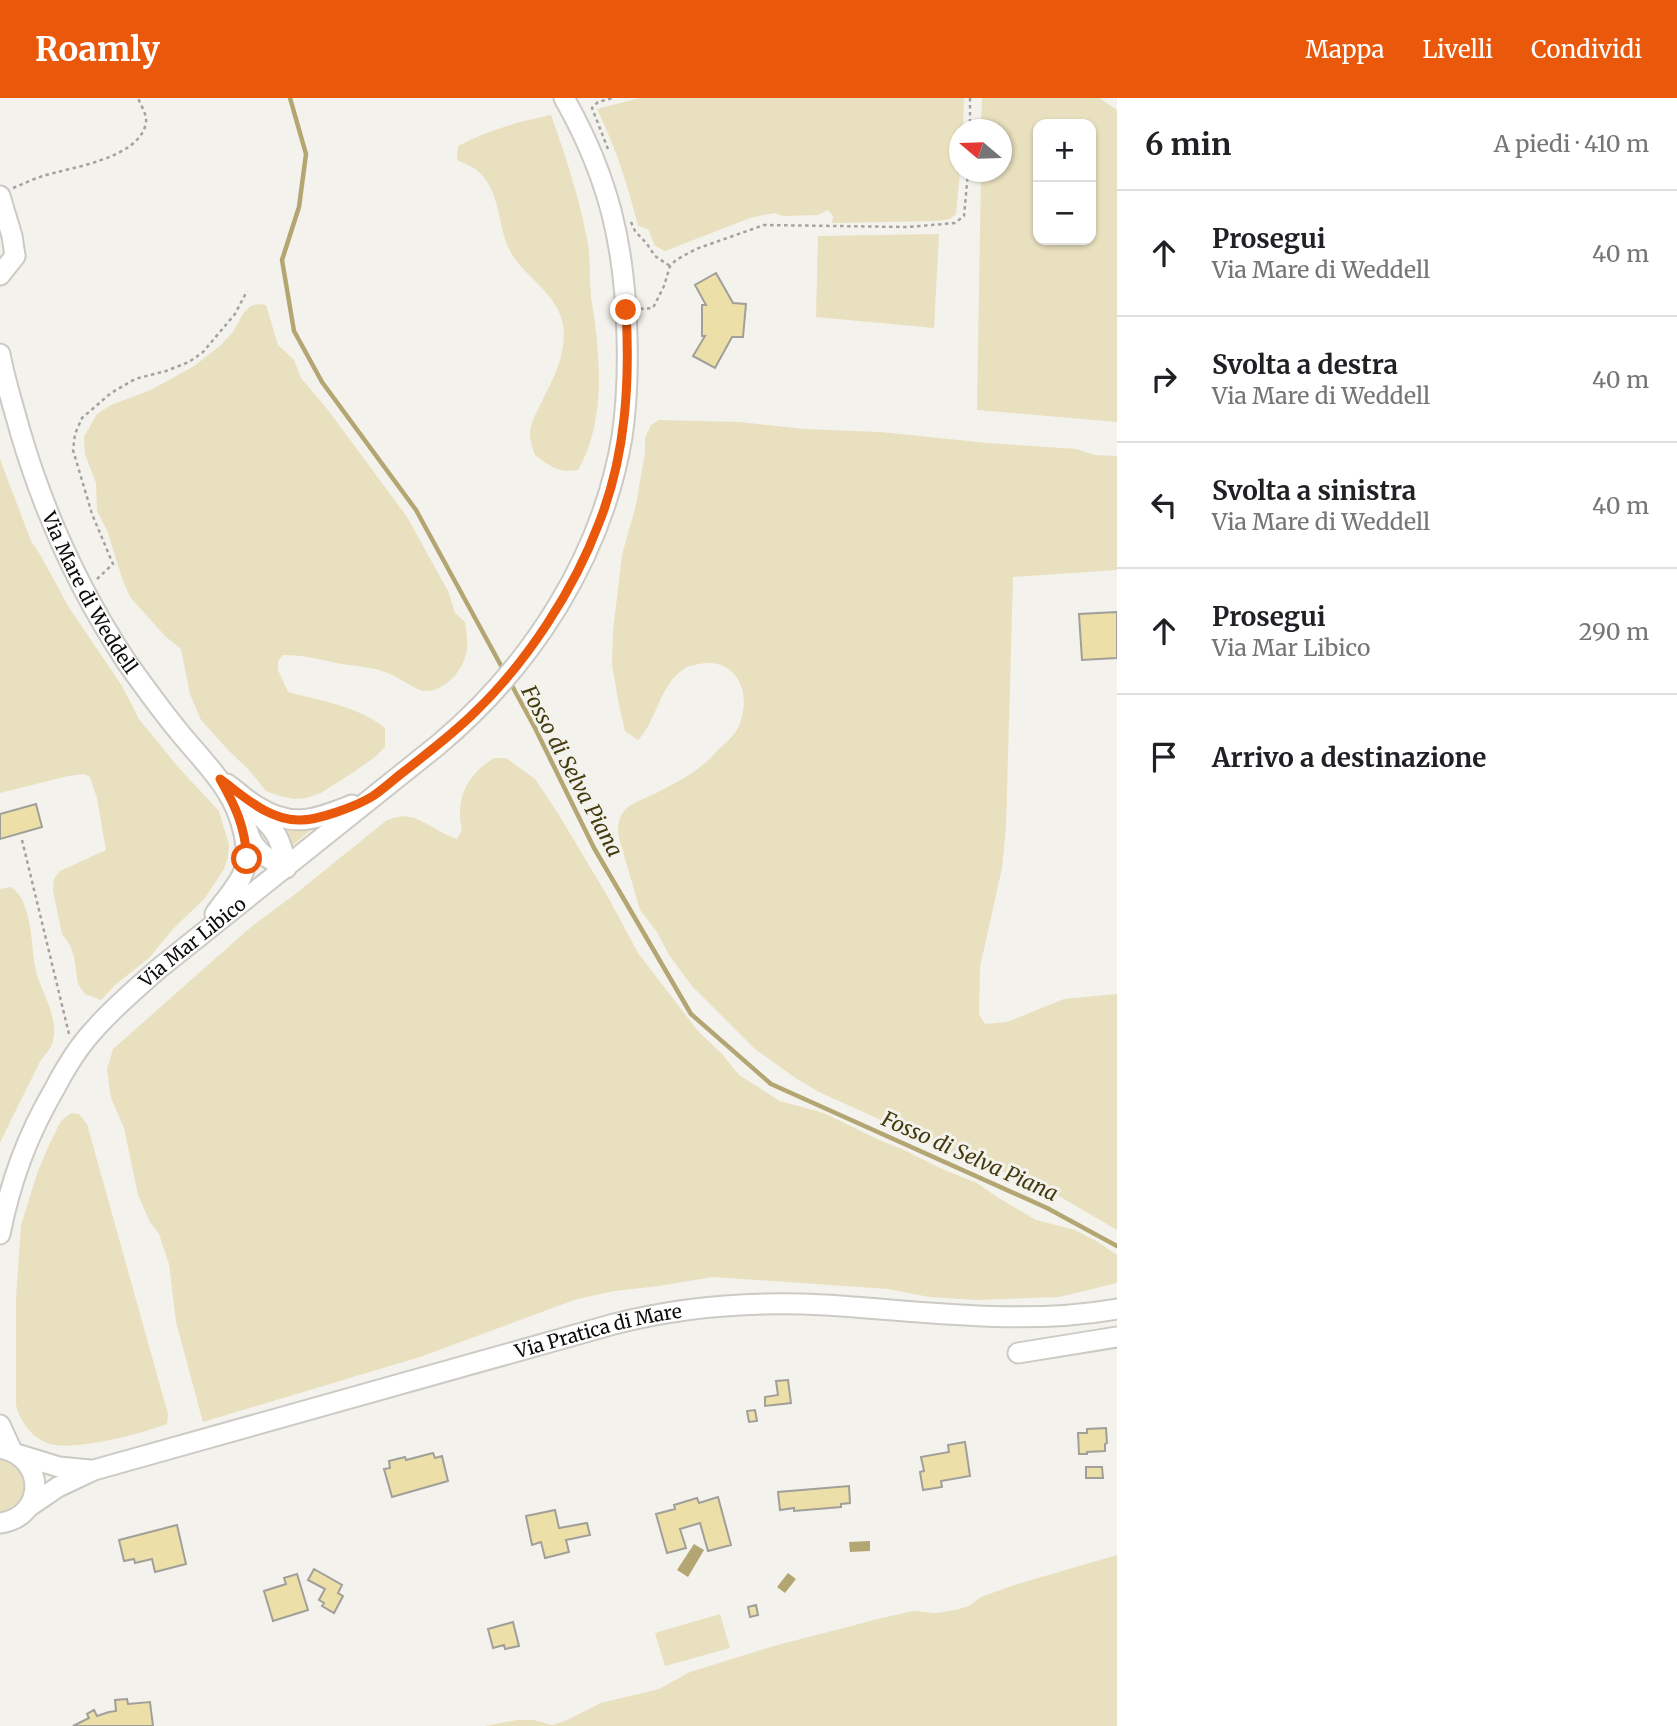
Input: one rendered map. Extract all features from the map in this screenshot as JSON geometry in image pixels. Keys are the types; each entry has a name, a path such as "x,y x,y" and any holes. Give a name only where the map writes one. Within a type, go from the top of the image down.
{"street":[{"name":"Via Mar Libico","path":"0,1234 10,1189 29,1139 64,1070 94,1030 118,1005 200,935 475,713 519,662 546,623 593,538 608,498 626,407 626,310 622,254 612,209 589,145 564,98"},
{"path":"0,275 7,260 12,236 6,192"},
{"name":"Via Mare di Weddell","path":"0,354 2,374 41,496 58,538 86,593 127,662 177,729 220,779 235,805 242,825 246,844 246,868 235,889 200,935"},
{"path":"220,779 246,823 255,848 286,868"},
{"name":"Via Mare di Weddell","path":"220,779 260,809 295,820 325,817 372,797"},
{"name":"Via Pratica di Mare","path":"0,1523 23,1514 58,1487 94,1470 601,1328 675,1311 728,1305 785,1304 1004,1318 1075,1315 1117,1309"},
{"path":"1018,1353 1117,1337"},
{"path":"0,1425 10,1451 27,1462 33,1472 34,1495 30,1506"},
{"name":"Via Pratica di Mare","path":"10,1451 59,1467 94,1470"}],"path":[{"path":"6,192 43,176 90,164 126,148 139,137 145,125 145,113 138,98"},
{"path":"611,156 592,108 598,102 613,98"},
{"path":"970,98 970,119"},
{"path":"626,310 653,308 670,266 676,260 696,249 764,225 908,227 955,223 964,216 967,182"},
{"path":"629,217 635,231 655,256 670,266"},
{"path":"86,593 113,564 92,514 73,450 75,434 82,418 111,393 135,379 166,371 189,362 204,352 235,314 247,291"},
{"path":"22,840 75,1056"}],"shaded area":[{"path":"640,98 964,98 963,119 949,119 949,182 959,182 956,214 950,219 937,221 832,223 833,216 828,210 818,215 783,216 774,213 750,218 665,251 655,246 648,229 638,226 610,137 597,109"},
{"path":"982,98 1099,98 1117,110 1117,422 977,410 981,182 1012,182 1012,119 981,119"},
{"path":"551,115 572,179 588,244 590,291 597,340 599,385 594,430 578,470 571,471 555,468 535,455 530,437 533,421 560,359 564,342 562,320 550,298 509,249 487,182 476,169 457,160 458,146 503,127"},
{"path":"939,234 934,328 816,317 818,236"},
{"path":"258,304 266,305 278,345 294,360 301,378 407,517 448,591 455,613 465,622 467,638 467,650 461,668 445,684 424,691 375,669 283,655 278,661 278,670 288,692 351,709 385,728 385,747 375,757 321,793 295,799 266,791 201,720 190,694 181,649 166,637 130,597 107,530 97,511 96,483 85,454 84,437 97,414 111,405 151,390 194,366 233,332 244,312"},
{"path":"659,420 740,422 804,429 880,432 1076,449 1094,455 1117,456 1117,570 1013,577 1006,827 1002,868 980,967 979,1014 985,1024 1007,1022 1064,999 1117,994 1117,1230 1047,1189 947,1150 819,1092 797,1079 755,1049 692,986 640,910 619,838 620,818 630,806 695,771 729,740 740,723 744,700 738,679 731,671 712,663 691,666 684,669 669,684 650,723 638,740 625,731 612,665 613,631 622,555 636,505 645,438 651,425"},
{"path":"0,459 31,541 68,606 122,686 139,719 219,811 229,845 224,869 205,898 172,930 150,957 101,1000 85,994 78,984 74,957 62,934 53,891 54,879 60,871 106,850 97,798 90,777 84,774 68,776 0,793"},
{"path":"494,758 506,758 535,779 608,897 638,953 698,1031 739,1075 780,1101 824,1113 977,1183 1036,1220 1075,1230 1098,1242 1117,1255 1117,1283 1059,1297 977,1300 929,1297 888,1289 713,1277 614,1291 574,1300 423,1356 203,1422 176,1322 169,1264 159,1234 150,1222 138,1195 124,1128 111,1098 107,1069 113,1049 251,927 387,820 410,817 457,839 462,830 460,808 465,788 477,772"},
{"path":"277,821 317,825 288,849"},
{"path":"11,887 18,893 27,912 35,966 52,1014 54,1034 51,1047 39,1063 0,1143 0,889"},
{"path":"71,1113 79,1114 87,1124 168,1414 167,1424 141,1432 92,1443 62,1446 38,1438 24,1423 16,1405 16,1299 21,1225 50,1143 61,1121"},
{"path":"0,1457 16,1464 25,1487 17,1503 0,1513"},
{"path":"870,1541 870,1551 850,1552 849,1542"},
{"path":"694,1544 704,1550 688,1577 677,1570"},
{"path":"1117,1555 1117,1726 485,1726 517,1720 534,1720 552,1725 601,1703 659,1689 690,1672 774,1646 913,1611 936,1613 956,1610 1014,1585"},
{"path":"788,1573 796,1579 785,1593 777,1587"},
{"path":"720,1614 730,1648 665,1666 655,1633"}],"building":[{"path":"716,273 733,303 746,304 743,337 732,337 715,368 693,356 705,336 702,336 702,305 706,305 695,285"},
{"path":"1117,612 1117,658 1082,660 1079,614"},
{"path":"36,804 42,827 0,839 0,814"},
{"path":"788,1380 791,1403 765,1406 765,1397 778,1395 776,1381"},
{"path":"755,1410 757,1421 749,1422 747,1411"},
{"path":"1106,1428 1105,1451 1079,1454 1078,1433 1087,1433 1087,1429"},
{"path":"965,1442 970,1476 941,1481 942,1487 923,1490 920,1472 924,1471 921,1457 949,1452 948,1445"},
{"path":"433,1453 435,1458 442,1456 448,1481 392,1497 384,1469 390,1468 389,1461"},
{"path":"1086,1467 1102,1467 1103,1478 1086,1478"},
{"path":"849,1486 850,1503 841,1504 841,1507 780,1510 778,1492"},
{"path":"718,1497 731,1545 708,1551 700,1523 680,1529 686,1548 667,1553 656,1514 675,1509 674,1505 697,1498 699,1503"},
{"path":"555,1510 559,1528 587,1523 590,1535 566,1540 569,1552 545,1558 541,1542 532,1545 526,1516"},
{"path":"177,1525 186,1564 155,1572 152,1559 135,1563 134,1559 124,1561 119,1540"},
{"path":"314,1569 342,1585 338,1593 343,1596 334,1613 322,1606 324,1603 319,1600 325,1589 308,1580"},
{"path":"297,1574 308,1610 273,1621 264,1591 286,1584 284,1578"},
{"path":"756,1605 758,1615 750,1617 748,1607"},
{"path":"513,1622 519,1646 505,1649 504,1645 493,1648 488,1629"},
{"path":"127,1699 128,1704 150,1702 153,1726 73,1726 89,1718 87,1714 94,1710 97,1716 116,1711 115,1700"}],"waterway":[{"name":"Fosso di Selva Piana","path":"290,98 306,154 299,207 282,260 294,331 322,382 416,510 504,671"},
{"name":"Fosso di Selva Piana","path":"510,682 594,848 691,1014 771,1084 1047,1208 1117,1246"}],"route":[{"path":"247,859 238,812 220,779 260,809 295,820 325,817 372,797 475,713 535,640 587,551 608,498 622,439 626,407 626,310"}]}
